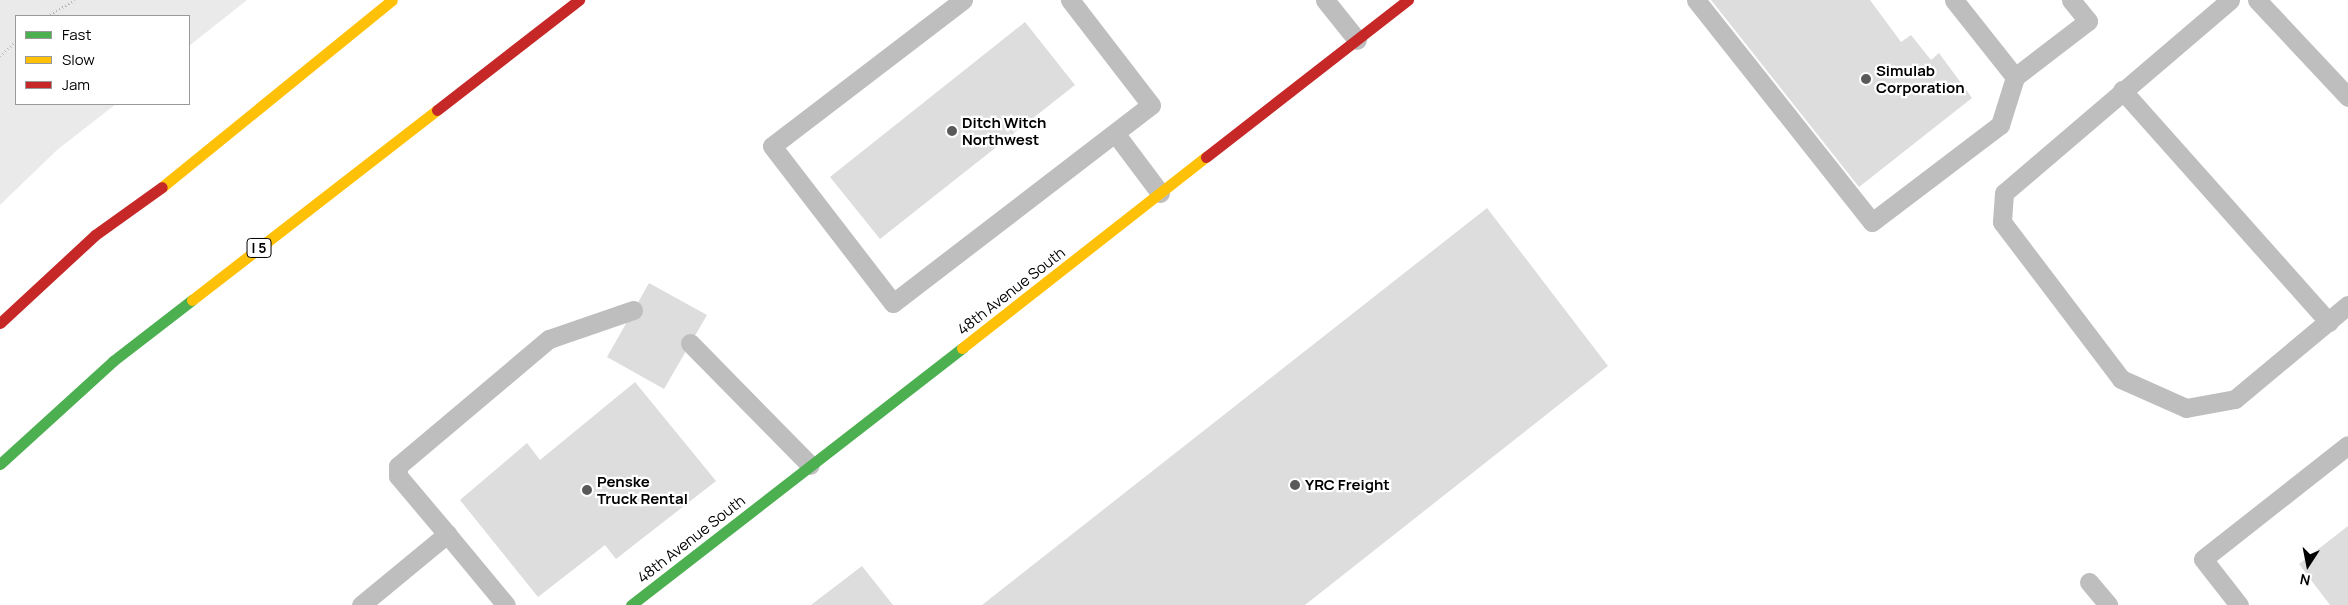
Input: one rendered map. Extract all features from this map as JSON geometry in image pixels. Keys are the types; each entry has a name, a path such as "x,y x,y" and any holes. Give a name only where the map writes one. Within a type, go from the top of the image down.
{"main road":[{"path":"0,323 95,236 185,170 392,0"},
{"name":"I 5","path":"0,464 113,360 579,0"},
{"name":"48th Avenue South","path":"631,605 1408,0"}],"lane":[{"path":"963,0 772,146 893,303 1151,106 1070,0"},
{"path":"1325,0 1356,40"},
{"path":"1696,0 1872,222 2000,125 2015,77 2088,21 2071,0"},
{"path":"1954,0 2015,77"},
{"path":"2230,0 2122,90 2004,193 2002,222 2121,379 2186,408 2235,399 2348,305"},
{"path":"2257,0 2348,97"},
{"path":"2122,90 2329,322"},
{"path":"1115,133 1160,193"},
{"path":"506,605 398,476 398,466 548,339 634,310"},
{"path":"690,343 810,465"},
{"path":"2239,605 2203,559 2348,445"},
{"path":"361,605 448,534"},
{"path":"2089,582 2108,605"}],"path":[{"path":"49,15 76,0"},
{"path":"0,56 15,42"}],"shaded area":[{"path":"0,0 247,0 190,45 190,15 15,15 15,105 115,105 57,150 0,205"}],"building":[{"name":"Simulab Corporation","path":"1711,0 1870,0 1901,42 1911,35 1931,60 1939,53 1972,98 1859,187"},
{"name":"Ditch Witch Northwest","path":"1025,22 1075,85 880,239 830,177"},
{"name":"YRC Freight","path":"1487,208 1608,366 1305,605 982,605"},
{"path":"649,283 707,315 664,389 607,357"},
{"name":"Penske Truck Rental","path":"635,382 716,481 616,559 605,545 538,597 460,500 527,443 540,460"},
{"path":"2348,526 2348,605 2330,605 2299,564"},
{"path":"862,566 893,605 811,605"}],"traffic: fast":[{"path":"0,464 113,361 192,300"},
{"path":"631,605 962,348"}],"traffic: slow":[{"path":"162,187 392,0"},
{"path":"192,300 437,110"},
{"path":"962,348 1206,157"}],"traffic: jam":[{"path":"437,110 579,0"},
{"path":"1206,157 1408,0"},
{"path":"0,323 95,235 162,187"}],"place":[{"name":"Simulab Corporation","path":"1866,79"},
{"name":"Ditch Witch Northwest","path":"952,131"},
{"name":"YRC Freight","path":"1295,485"},
{"name":"Penske Truck Rental","path":"587,490"}]}
